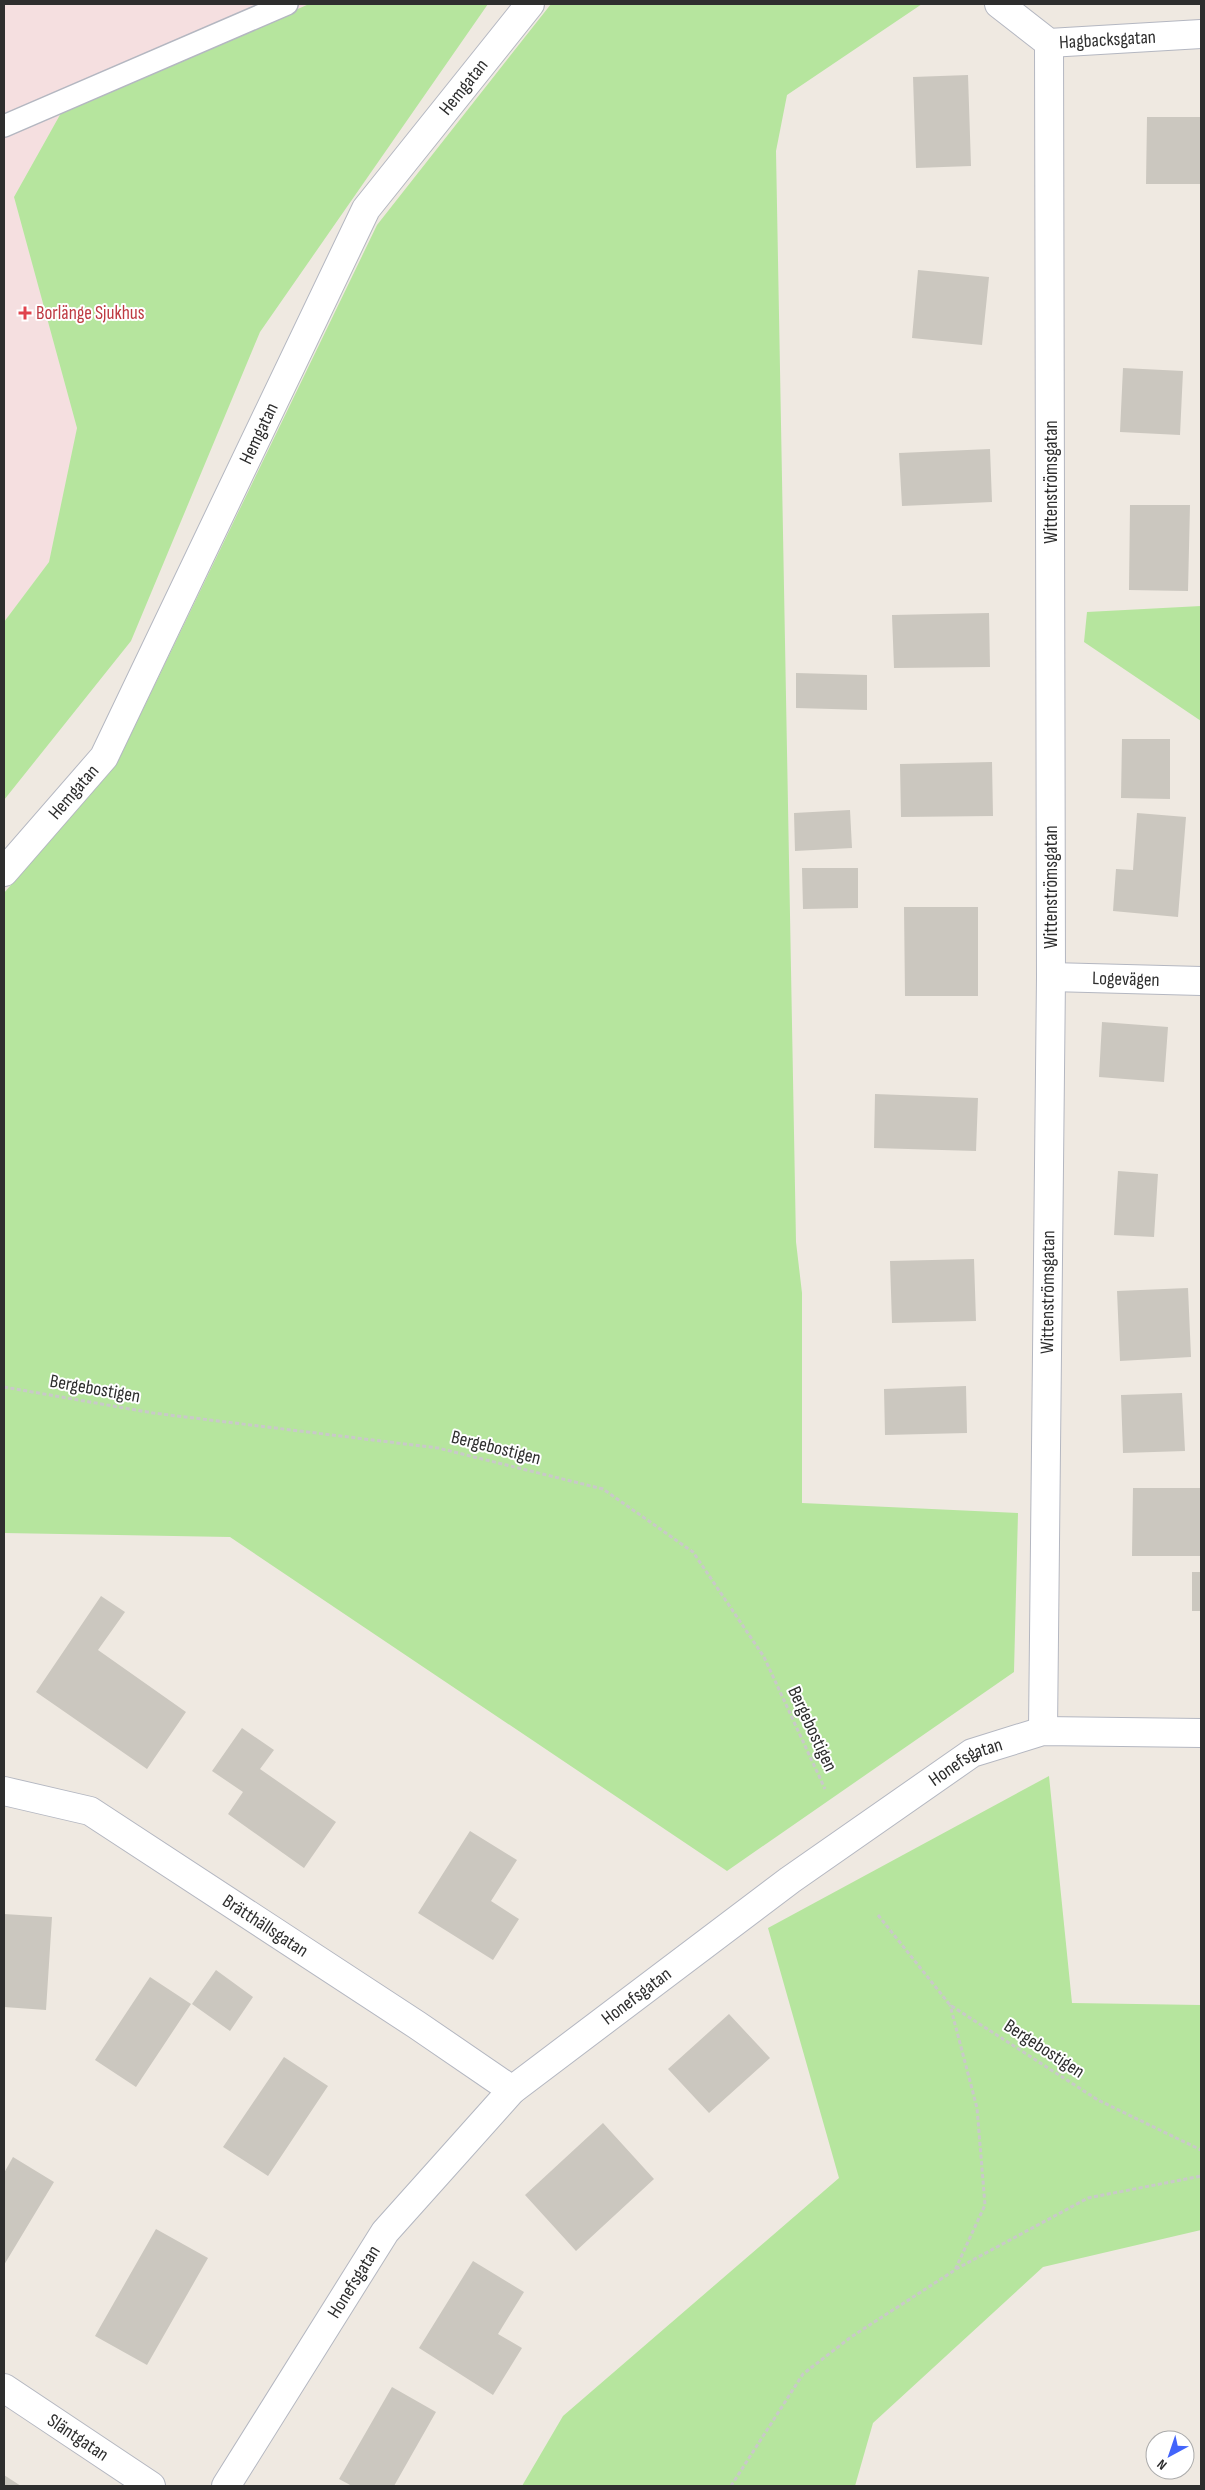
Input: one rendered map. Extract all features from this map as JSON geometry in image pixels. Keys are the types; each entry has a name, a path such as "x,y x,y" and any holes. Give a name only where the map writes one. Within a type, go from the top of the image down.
{"street":[{"name":"Hemgatan","path":"4,872 104,757 366,209 530,4"},
{"name":"Hagbacksgatan","path":"999,4 1048,43 1201,34"},
{"name":"Wittenströmsgatan","path":"1043,1731 1051,977 1048,43"},
{"name":"Logevägen","path":"1051,977 1201,981"},
{"name":"Honefsgatan","path":"226,2486 385,2232 512,2090 790,1880 972,1753 1043,1731 1201,1733"},
{"name":"Brätthällsgatan","path":"4,1790 90,1811 417,2025 512,2090"},
{"name":"Släntgatan","path":"4,2388 151,2486"}],"lane":[{"path":"4,126 287,4"}],"path":[{"name":"Bergebostigen","path":"4,1387 153,1413 438,1448 603,1489 693,1552 764,1657 825,1789"},
{"name":"Bergebostigen","path":"878,1916 950,2005 1098,2100 1201,2150"},
{"path":"950,2005 977,2108 985,2205 956,2270"},
{"path":"731,2486 803,2374 851,2337 956,2270 1088,2198 1201,2176"}],"shaded area":[{"name":"Borlänge Sjukhus","path":"4,4 309,4 61,113 14,197 77,428 49,562 4,622"}],"green space":[{"path":"309,4 488,4 260,332 131,641 4,800 4,622 49,562 77,428 14,197 61,113"},
{"path":"551,4 922,4 787,95 776,151 796,1242 802,1293 802,1503 1018,1513 1014,1672 727,1871 230,1537 4,1533 4,893 118,761 377,225"},
{"path":"1201,606 1201,721 1084,642 1087,612"},
{"path":"1049,1776 1072,2003 1201,2005 1201,2230 1043,2267 873,2423 855,2486 522,2486 563,2416 839,2178 768,1928"}],"building":[{"path":"968,75 971,166 916,168 913,77"},
{"path":"1147,117 1201,117 1201,184 1146,184"},
{"path":"918,270 989,277 982,345 912,338"},
{"path":"1123,368 1183,371 1180,435 1120,432"},
{"path":"990,449 992,502 902,506 899,453"},
{"path":"1130,505 1190,505 1188,591 1129,590"},
{"path":"989,613 990,667 894,668 892,615"},
{"path":"796,673 867,675 867,710 796,708"},
{"path":"1122,739 1170,739 1170,799 1121,798"},
{"path":"992,762 993,816 901,817 900,764"},
{"path":"850,810 852,848 795,851 794,813"},
{"path":"1137,813 1186,817 1178,917 1113,911 1116,869 1133,870"},
{"path":"802,868 858,868 858,908 803,909"},
{"path":"904,907 978,907 978,996 905,996"},
{"path":"1102,1022 1168,1027 1164,1082 1099,1077"},
{"path":"875,1094 978,1098 976,1151 874,1148"},
{"path":"1118,1171 1158,1174 1154,1237 1114,1235"},
{"path":"974,1259 976,1321 892,1323 890,1261"},
{"path":"1188,1288 1191,1357 1120,1361 1117,1291"},
{"path":"966,1386 967,1433 885,1435 884,1389"},
{"path":"1182,1393 1185,1451 1123,1453 1121,1395"},
{"path":"1133,1488 1201,1488 1201,1556 1132,1556"},
{"path":"1192,1572 1201,1572 1201,1611 1192,1611"},
{"path":"101,1596 125,1612 98,1650 186,1712 147,1769 36,1692"},
{"path":"242,1728 274,1750 260,1769 336,1822 304,1868 228,1814 243,1792 212,1771"},
{"path":"470,1831 517,1860 491,1901 519,1919 493,1960 418,1913"},
{"path":"4,1914 52,1917 46,2010 4,2007"},
{"path":"216,1970 253,1997 230,2031 192,2004"},
{"path":"150,1977 191,2004 136,2087 95,2060"},
{"path":"729,2014 770,2058 709,2113 668,2069"},
{"path":"284,2057 328,2086 268,2176 223,2147"},
{"path":"603,2123 654,2179 576,2251 525,2195"},
{"path":"13,2157 54,2182 4,2265 4,2173"},
{"path":"156,2229 208,2258 147,2365 95,2336"},
{"path":"473,2261 524,2292 498,2334 522,2348 493,2395 419,2348"},
{"path":"392,2387 436,2412 394,2486 352,2486 339,2479"},
{"path":"4,2475 21,2486 4,2486"}],"place":[{"name":"Borlänge Sjukhus","path":"25,313"}]}
